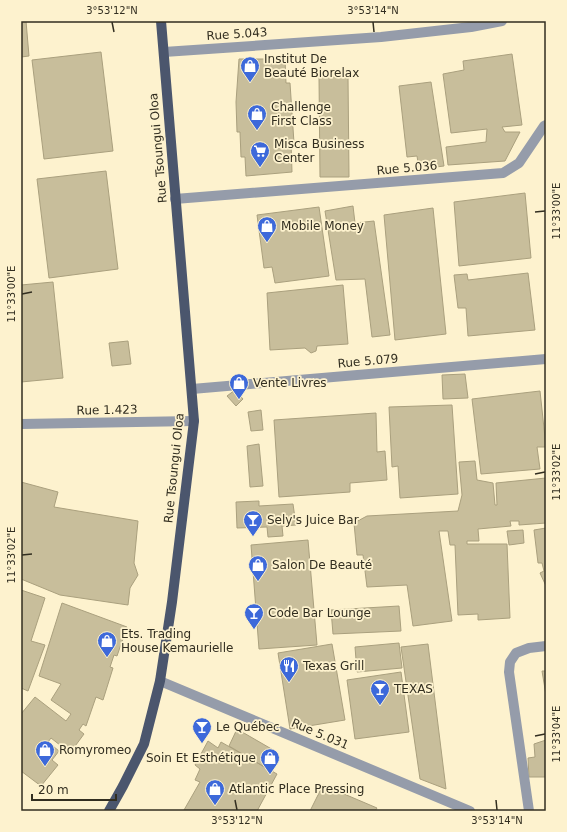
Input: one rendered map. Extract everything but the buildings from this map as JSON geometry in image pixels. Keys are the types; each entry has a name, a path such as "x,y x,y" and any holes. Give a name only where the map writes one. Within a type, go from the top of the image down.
{"main road":[{"name":"Rue Tsoungui Oloa","path":"109,811 144,744 160,682 172,602 194,421 161,21"}],"street":[{"name":"Rue 5.043","path":"164,52 381,37 471,27 502,21"},
{"name":"Rue 5.036","path":"175,199 503,173 519,163 546,125"},
{"name":"Rue 5.079","path":"192,389 546,359"},
{"name":"Rue 1.423","path":"21,424 194,421"},
{"path":"528,811 509,672 510,662 516,653 530,648 546,646"},
{"name":"Rue 5.031","path":"160,682 470,811"}],"place":[{"name":"Institut De Beauté Biorelax","path":"250,83"},
{"name":"Challenge First Class","path":"257,131"},
{"name":"Misca Business Center","path":"260,168"},
{"name":"Mobile Money","path":"267,243"},
{"name":"Vente Livres","path":"239,400"},
{"name":"Sely's Juice Bar","path":"253,537"},
{"name":"Salon De Beauté","path":"258,582"},
{"name":"Code Bar Lounge","path":"254,630"},
{"name":"Ets. Trading House Kemaurielle","path":"107,658"},
{"name":"Texas Grill","path":"289,683"},
{"name":"TEXAS","path":"380,706"},
{"name":"Le Québec","path":"202,744"},
{"name":"Romyromeo","path":"45,767"},
{"name":"Soin Et Esthétique","path":"270,775"},
{"name":"Atlantic Place Pressing","path":"215,806"}]}
